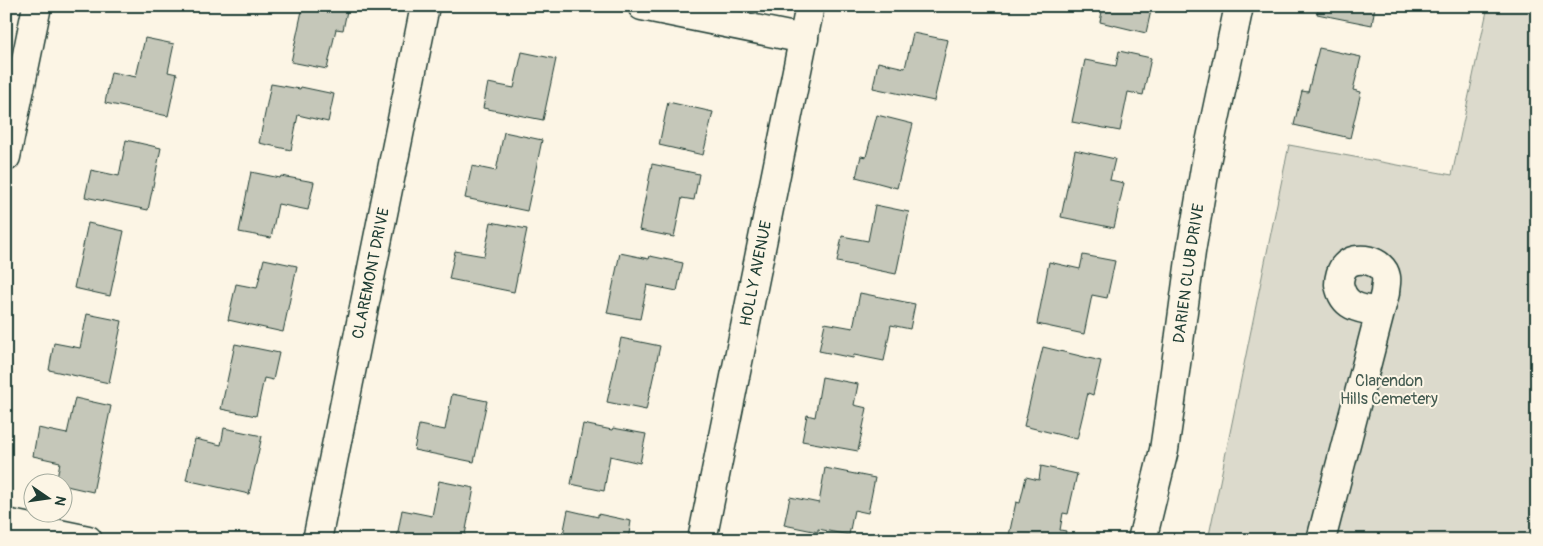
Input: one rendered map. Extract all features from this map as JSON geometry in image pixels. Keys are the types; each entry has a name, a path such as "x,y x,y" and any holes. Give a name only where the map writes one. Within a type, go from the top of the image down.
{"street":[{"path":"6,157 37,6"},
{"name":"CLAREMONT DRIVE","path":"317,540 425,6"},
{"path":"642,6 804,39"},
{"name":"HOLLY AVENUE","path":"702,540 810,6"},
{"name":"DARIEN CLUB DRIVE","path":"1142,540 1164,450 1197,216 1206,162 1238,6"},
{"path":"1321,540 1379,312"},
{"path":"6,523 88,540"}],"green space":[{"name":"Clarendon Hills Cemetery","path":"1488,6 1537,6 1537,540 1208,540 1289,145 1452,175"}],"building":[{"path":"303,6 348,6 343,30 336,29 327,69 291,62"},
{"path":"1103,6 1152,6 1146,33 1100,22"},
{"path":"1319,6 1375,6 1372,25 1317,14"},
{"path":"913,33 948,40 934,101 873,88 878,62 905,68"},
{"path":"145,38 174,44 168,72 177,74 168,116 105,103 111,72 136,77"},
{"path":"1319,48 1361,57 1353,90 1361,92 1350,138 1294,125 1302,91 1308,92"},
{"path":"1119,51 1151,58 1143,95 1128,92 1120,131 1072,122 1085,60 1116,66"},
{"path":"522,52 556,59 543,120 483,108 488,83 514,88"},
{"path":"271,84 300,89 301,87 334,94 328,122 298,115 291,150 259,143"},
{"path":"668,102 713,112 703,155 659,145"},
{"path":"877,115 913,124 897,188 856,177 861,156 866,157"},
{"path":"504,132 542,140 527,211 465,198 472,166 496,171"},
{"path":"126,140 161,148 148,210 85,197 91,170 119,176"},
{"path":"1075,150 1115,159 1110,180 1124,183 1114,228 1061,217"},
{"path":"652,164 699,174 694,200 682,198 674,237 639,230"},
{"path":"251,172 314,182 308,210 278,204 271,238 239,232"},
{"path":"875,205 909,212 896,274 837,262 842,236 868,241"},
{"path":"491,222 527,229 514,292 449,279 455,251 484,256"},
{"path":"88,223 124,231 110,296 74,288"},
{"path":"620,253 649,259 650,256 683,263 677,291 647,285 640,319 607,313"},
{"path":"1083,255 1115,261 1107,298 1092,295 1084,334 1037,324 1049,262 1080,269"},
{"path":"264,259 297,266 283,332 228,320 236,284 257,288"},
{"path":"860,293 915,304 910,329 891,325 884,361 854,355 853,358 819,351 825,323 853,328"},
{"path":"87,314 122,321 109,383 49,370 54,343 80,348"},
{"path":"621,338 660,346 646,410 607,402"},
{"path":"235,344 279,353 273,380 264,378 256,416 221,409"},
{"path":"1043,347 1101,361 1093,395 1088,393 1077,439 1024,426"},
{"path":"822,377 858,384 854,405 867,408 858,451 802,441 807,415 815,417"},
{"path":"452,394 487,401 474,462 414,450 419,425 445,430"},
{"path":"75,398 111,406 93,492 72,487 72,474 58,474 60,462 33,456 38,428 67,434"},
{"path":"583,424 646,434 640,463 610,456 604,491 571,484"},
{"path":"224,428 262,436 249,494 186,480 195,439 221,445"},
{"path":"1041,466 1077,474 1068,514 1063,513 1060,530 1066,531 1064,540 1008,540 1016,502 1020,503 1026,477 1039,480"},
{"path":"825,468 875,478 868,513 854,510 849,535 818,529 818,532 784,525 790,497 819,503"},
{"path":"439,481 474,488 464,540 410,540 397,537 402,510 432,516"},
{"path":"568,510 598,517 598,514 631,521 628,540 562,540"}]}
